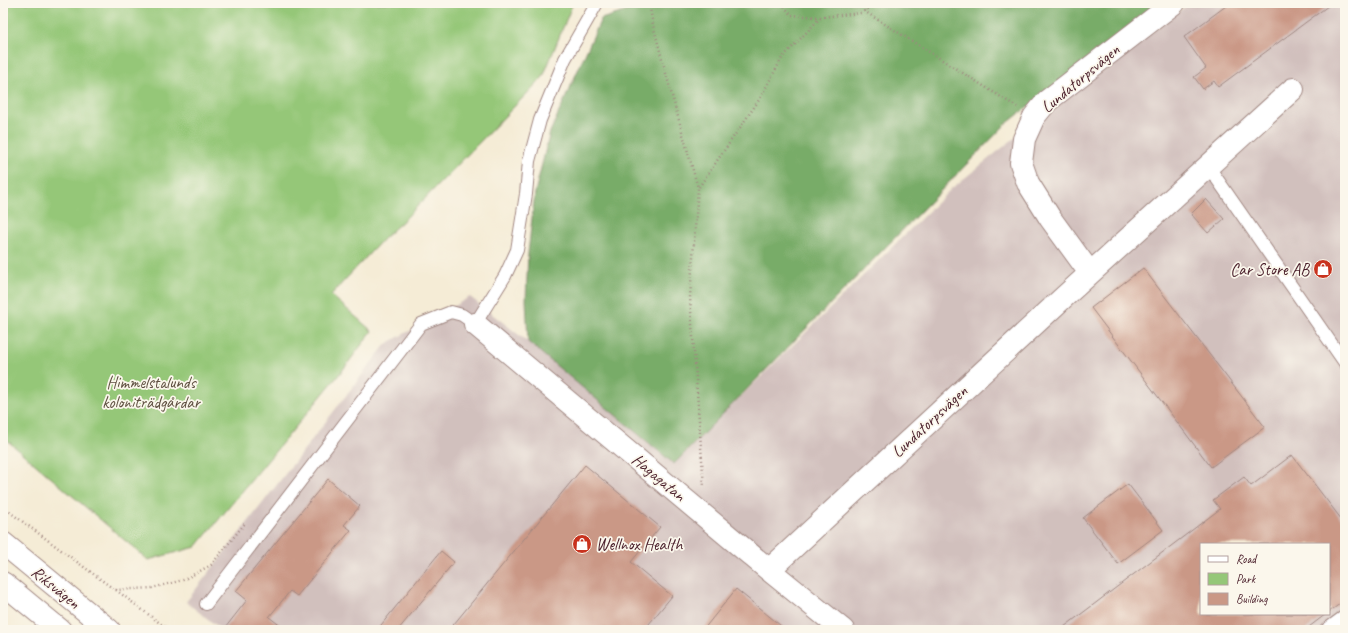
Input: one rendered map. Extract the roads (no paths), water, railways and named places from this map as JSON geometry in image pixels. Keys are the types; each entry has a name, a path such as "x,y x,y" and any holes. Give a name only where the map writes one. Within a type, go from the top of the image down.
{"main road":[{"name":"Lundatorpsvägen","path":"1090,273 1050,218 1028,183 1021,163 1024,139 1034,117 1047,101 1174,3"},
{"name":"Lundatorpsvägen","path":"769,570 1090,273 1293,89"},
{"name":"Hagagatan","path":"475,324 843,630"},
{"name":"Riksvägen","path":"3,543 109,630"},
{"path":"42,575 119,630"},
{"name":"Riksvägen","path":"3,583 60,630"}],"lane":[{"path":"206,604 421,324 451,312 462,315 475,324 505,276 517,250 526,194 529,161 540,120 565,59 597,3"},
{"path":"1208,166 1345,363"},
{"path":"1326,630 1345,616"}],"place":[{"name":"Car Store AB","path":"1323,269"},
{"name":"Wellnox Health","path":"582,544"}],"park label":[{"name":"Himmelstalunds koloniträdgårdar","path":"151,392"}]}
